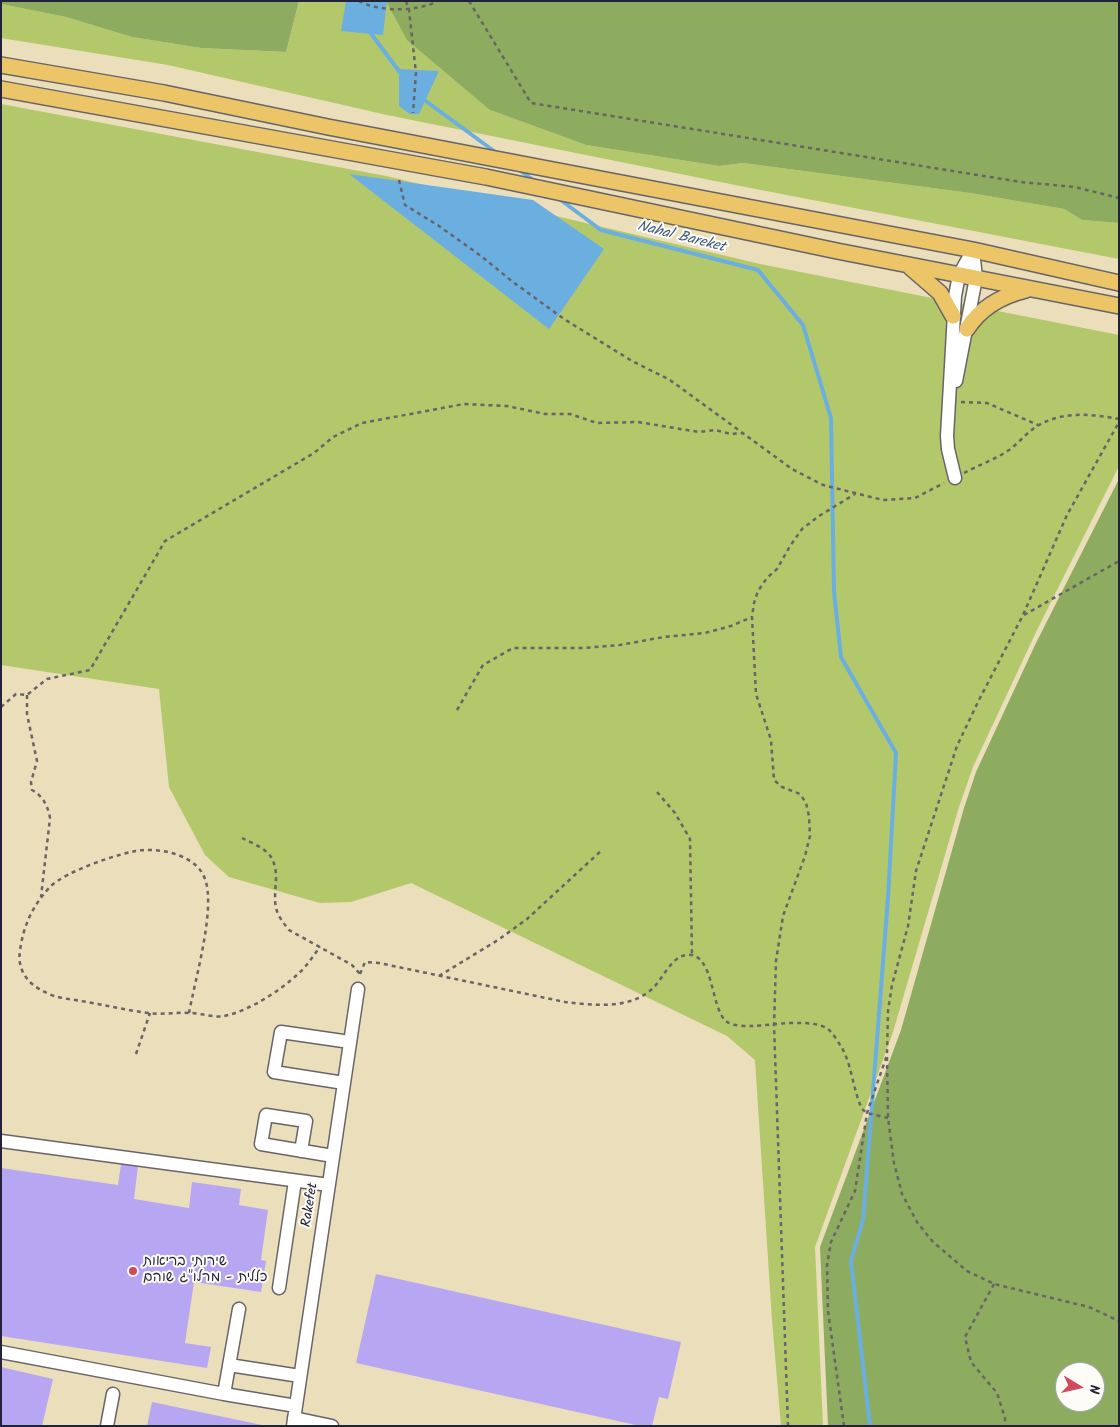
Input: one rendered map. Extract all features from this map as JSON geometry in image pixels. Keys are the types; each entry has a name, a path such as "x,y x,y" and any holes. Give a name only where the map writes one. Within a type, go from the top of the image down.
{"main road":[{"path":"1,65 164,93 973,250 1119,283"},
{"path":"1,89 486,177 959,275 1119,306"},
{"path":"906,264 940,293 950,307 953,316"},
{"path":"967,329 980,312 991,303 1005,296 1030,289"}],"street":[{"path":"955,478 948,449 947,420 953,316 959,275 973,250"},
{"path":"947,420 976,278 973,250"},
{"name":"Rakefet","path":"294,1417 358,989"},
{"path":"344,1083 274,1072 280,1032 350,1042"},
{"path":"1,1141 329,1185"},
{"path":"302,1151 333,1156"},
{"path":"278,1288 295,1181"},
{"path":"224,1394 238,1309"},
{"path":"1,1352 224,1394 294,1417 332,1426"},
{"path":"229,1365 300,1376"},
{"path":"107,1426 114,1394"}],"path":[{"path":"359,1 366,6 409,10 438,1"},
{"path":"406,1 409,10 416,73 413,113"},
{"path":"469,1 531,103 1021,182 1076,187 1119,198"},
{"path":"399,180 405,205 481,256 564,319 632,361 670,380 792,469 823,485 883,500 915,498 1009,450 1038,425 1053,419 1071,415 1102,416 1119,421 1067,515 1023,615 957,746 916,870 908,926 892,985 888,1011 887,1055 888,1118 894,1163 902,1194 917,1222 933,1242 967,1271 994,1284 1089,1307 1119,1321"},
{"path":"952,401 987,404 1038,425"},
{"path":"41,898 50,818 48,808 37,793 32,790 31,782 37,761 27,714 27,696 46,679 90,670 165,541 314,452 333,437 362,423 464,404 507,406 545,414 570,414 597,423 638,422 699,432 715,430 732,434 743,433"},
{"path":"788,1426 774,1025 778,942 782,916 805,856 810,836 806,803 800,794 782,787 774,780 771,740 756,694 752,617 758,591 782,562 796,536 819,516 855,494"},
{"path":"1023,615 1119,561"},
{"path":"457,710 483,665 513,648 583,648 620,645 664,637 705,633 752,617"},
{"path":"1,707 16,694 27,696"},
{"path":"657,792 675,813 690,839 692,955"},
{"path":"242,838 271,856 275,866 275,902 277,913 282,921 290,930 352,965 360,974"},
{"path":"439,976 498,940 527,919 602,850"},
{"path":"189,1012 208,906 206,880 195,864 185,858 158,851 130,852 71,873 51,886 30,912 24,927 18,960 22,974 45,992 64,998 150,1013 189,1012 223,1016 254,1004 279,989 300,972 320,947"},
{"path":"358,989 360,974 365,962 379,963 564,1002 618,1004 641,997 652,989 678,958 692,955 699,959 705,967 721,1014 727,1022 745,1026 817,1024 829,1030 842,1048 862,1109 867,1114 888,1118"},
{"path":"136,1054 150,1013"},
{"path":"844,1426 828,1311 827,1265 831,1242 855,1191 867,1114 887,1055"},
{"path":"994,1284 964,1337 971,1362 997,1393 1005,1418 1005,1426"}],"green space":[{"path":"1,1 299,1 286,52 201,48 132,37 66,17 1,4"},
{"path":"299,1 386,1 490,110 586,145 719,166 743,163 970,193 1064,209 1082,220 1119,223 1119,259 735,185 387,115 168,65 1,38 1,4 66,17 132,37 201,48 286,52"},
{"path":"386,1 1119,1 1119,223 1082,220 1064,209 970,193 743,163 719,166 586,145 490,110 407,40"},
{"path":"1,104 386,176 760,264 1119,335 1119,466 1037,630 973,767 959,807 893,1032 815,1247 823,1426 781,1426 755,1060 727,1036 411,883 351,902 320,903 229,877 205,855 169,787 159,689 1,665"},
{"path":"1119,479 1119,1426 828,1426 820,1247 901,1030 976,772 1036,643"}],"water":[{"path":"346,1 387,1 383,35 341,31"},
{"path":"399,69 439,71 419,114 410,114 399,106"},
{"path":"349,174 533,200 604,249 549,329"}],"building":[{"name":"שירותי בריאות כללית - מרלו\"ג שוהם","path":"121,1164 138,1166 134,1199 189,1208 192,1182 241,1189 239,1205 268,1210 261,1260 266,1261 261,1292 194,1282 185,1343 211,1347 207,1368 1,1336 1,1168 118,1185"},
{"path":"376,1274 681,1342 668,1399 659,1397 652,1426 640,1426 356,1363"},
{"path":"1,1367 53,1379 42,1426 1,1426"},
{"path":"152,1402 262,1425 262,1426 147,1426"}],"waterway":[{"name":"Nahal Bareket","path":"369,31 402,75"},
{"name":"Nahal Bareket","path":"423,99 498,154"},
{"name":"Nahal Bareket","path":"518,169 536,182"},
{"path":"558,198 601,230 758,270 803,325 831,418 834,592 841,657 896,753 888,898 863,1220 851,1261 870,1426"}],"place":[{"name":"שירותי בריאות כללית - מרלו\"ג שוהם","path":"133,1271"}]}
